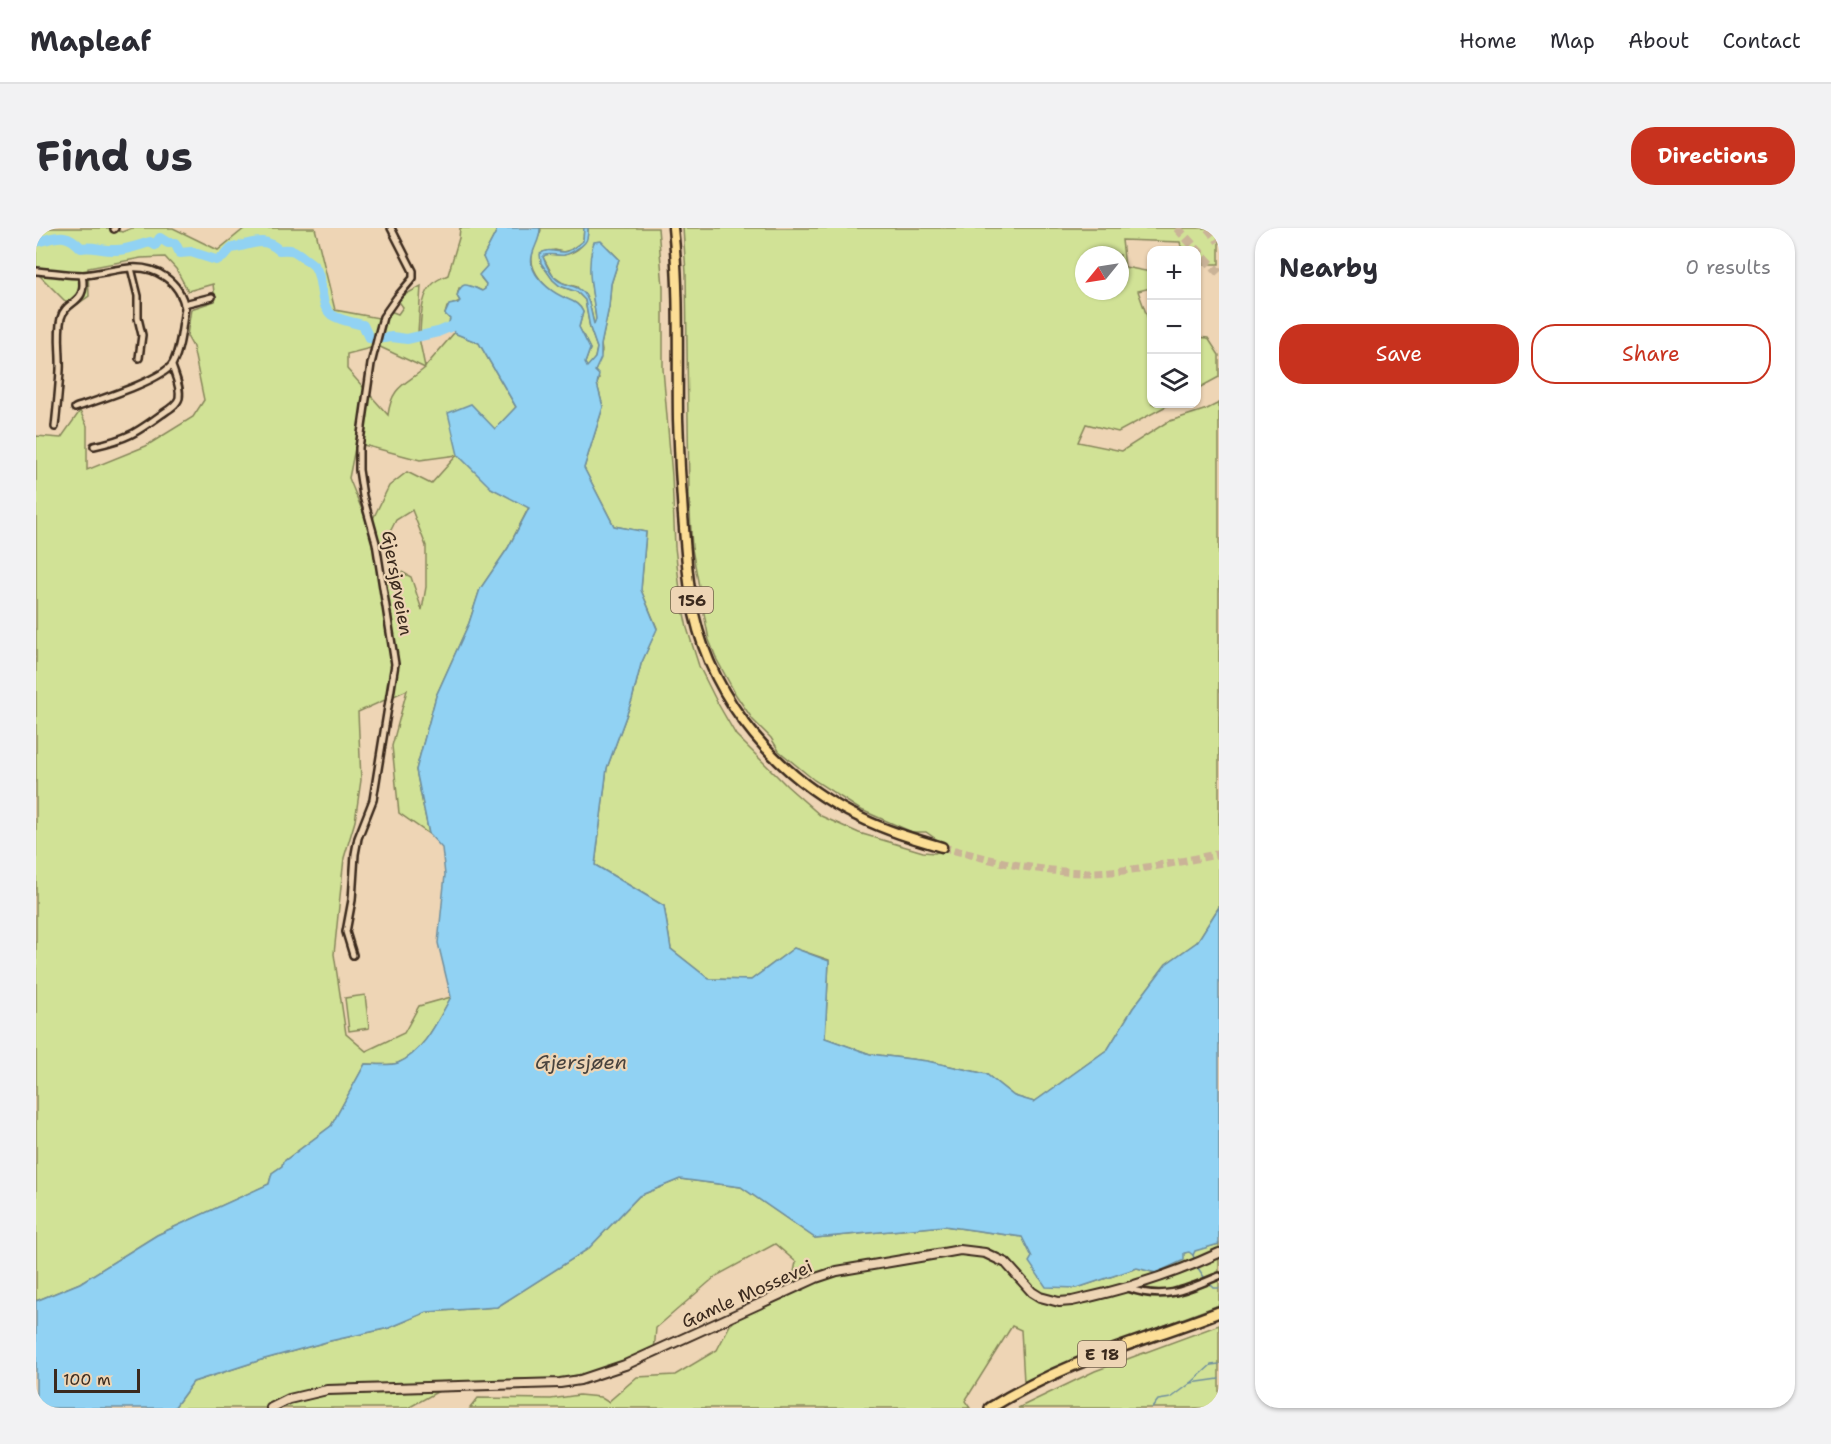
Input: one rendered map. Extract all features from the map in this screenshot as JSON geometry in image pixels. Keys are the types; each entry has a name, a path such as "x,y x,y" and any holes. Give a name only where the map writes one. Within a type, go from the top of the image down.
{"highway":[{"name":"E 18","path":"990,1408 1098,1355 1219,1312"},
{"name":"E 18","path":"999,1408 1069,1372 1219,1317"}],"main road":[{"name":"156","path":"673,228 678,284 678,419 686,549 695,615 712,664 745,723 769,752 799,780 863,820 942,847"},
{"name":"Gamle Mossevei","path":"271,1408 289,1399 327,1390 560,1383 580,1380 625,1365 837,1271 949,1252 973,1251 998,1258 1014,1270 1032,1292 1048,1300 1072,1302 1182,1270 1219,1253"}],"street":[{"name":"Gjersjøveien","path":"353,955 346,932 352,900 355,854 358,838 373,800 395,663 376,543 363,496 359,470 359,448 377,338 383,317 389,307 413,278 413,271 391,228"},
{"path":"131,268 138,296 138,318 142,343 140,358"},
{"path":"36,271 82,275 131,268 147,269 170,279 184,304 179,348 172,366 145,382 75,408"},
{"path":"56,427 62,318 83,291 82,275"},
{"path":"184,304 213,297"},
{"path":"94,446 133,435 173,406 179,398 172,366"},
{"path":"1127,1287 1140,1292 1163,1295 1184,1291 1219,1276"}],"green space":[{"path":"36,228 110,228 122,232 132,228 173,228 218,250 245,228 315,228 335,310 384,319 390,311 398,314 403,307 397,299 421,286 418,333 425,367 454,333 479,343 516,407 495,429 491,488 529,507 508,548 480,589 469,623 436,696 416,770 429,834 399,813 392,746 407,690 358,712 361,780 355,821 344,858 334,954 346,1034 366,1051 404,1033 419,1006 451,997 435,1025 423,1043 407,1058 394,1064 365,1064 331,1126 283,1162 282,1166 272,1173 269,1184 157,1235 80,1283 36,1301 36,436 61,438 80,411 87,426 87,470 146,446 193,417 204,400 193,347 187,336 191,309 215,301 213,284 188,291 176,269 165,257 141,258 88,268 89,296 72,308 36,272","holes":["378,346 425,368 396,391 388,415 347,369 347,354","356,443 420,460 457,455 431,484 407,472 389,486 369,527 349,478","412,510 426,546 426,587 422,610 411,577 393,567 380,588 380,552 396,520"]},
{"path":"460,228 496,228 483,257 488,266 481,273 481,278 486,284 485,289 482,291 476,288 459,288 457,296 460,301 447,307 445,314 450,319 449,325 453,323 455,325 420,333 424,299 435,282 448,275"},
{"path":"540,228 584,228 583,241 563,252 555,250 543,252 541,263 560,286 577,292 585,300 590,328 597,348 595,358 587,368 585,363 590,349 579,327 583,312 581,308 551,290 534,269 532,257"},
{"path":"588,228 658,228 663,287 663,369 675,547 681,599 699,666 717,702 736,735 821,816 859,833 923,852 935,853 942,850 943,844 926,832 912,832 859,809 814,780 779,751 771,738 753,720 717,660 709,640 692,549 683,228 1219,228 1219,264 1201,264 1201,246 1181,246 1180,242 1122,240 1123,246 1075,246 1075,300 1129,300 1129,268 1147,271 1147,289 1138,291 1147,316 1147,408 1163,408 1118,432 1086,424 1078,442 1122,451 1167,422 1219,403 1219,907 1197,942 1166,964 1133,1008 1108,1049 1034,1102 1014,1096 986,1074 927,1061 870,1054 825,1038 829,960 794,948 751,980 709,979 671,949 664,906 595,865 607,768 632,700 641,664 657,628 641,590 646,532 614,526 584,468 603,407 597,384 599,379 595,371 602,351 611,284 619,259 608,248 592,249 591,283 596,319 596,324 594,324 589,302 577,287 563,283 553,276 543,257 547,254 564,255 574,251 582,246 587,238"},
{"path":"1201,337 1208,338 1219,355 1219,377 1201,387"},
{"path":"365,995 369,1028 349,1031 345,998"},
{"path":"680,1179 741,1187 815,1238 944,1226 1023,1237 1033,1257 1077,1288 1137,1268 1156,1273 1184,1253 1219,1244 1219,1305 1088,1354 1024,1382 1021,1330 1012,1326 965,1401 970,1408 470,1408 478,1398 551,1399 579,1395 600,1397 608,1402 637,1377 675,1375 717,1350 730,1325 763,1297 792,1282 796,1262 775,1244 716,1276 656,1328 654,1352 625,1365 559,1379 513,1379 514,1385 448,1386 408,1408 174,1408 193,1382 261,1360 389,1328 427,1312 497,1307 588,1249 639,1196"},
{"path":"1219,1325 1219,1408 1018,1408 1095,1371"}],"water":[{"name":"Gjersjøen","path":"496,228 540,228 532,256 532,265 539,279 547,287 581,308 583,312 579,327 590,349 585,363 587,367 595,358 597,348 590,328 585,300 577,292 560,286 553,280 541,263 540,254 546,251 570,250 583,241 584,228 588,228 585,242 575,250 564,255 548,254 543,257 548,269 556,279 584,293 594,324 596,319 590,261 594,242 601,241 619,259 611,284 601,358 595,371 599,375 597,384 603,407 584,468 614,526 646,532 641,590 657,629 641,664 632,700 607,768 595,865 664,906 671,949 709,979 751,980 794,948 829,961 825,1038 870,1054 927,1061 986,1074 1014,1096 1034,1102 1108,1049 1133,1008 1166,964 1197,942 1219,907 1219,1244 1195,1251 1193,1255 1189,1252 1184,1253 1184,1260 1156,1273 1137,1268 1077,1288 1046,1287 1029,1262 1032,1257 1022,1237 944,1226 815,1238 741,1187 680,1179 639,1196 588,1249 497,1307 427,1312 389,1328 261,1360 193,1382 174,1408 36,1408 36,1301 80,1283 157,1235 269,1184 272,1173 282,1166 283,1162 331,1126 365,1064 394,1064 407,1058 423,1043 451,997 438,943 445,875 442,848 429,834 416,770 436,696 469,623 480,589 508,548 529,508 491,488 458,455 448,413 471,404 495,429 516,407 479,343 454,333 452,327 455,325 453,323 448,325 450,319 445,314 449,305 460,301 457,296 463,285 469,285 482,291 485,289 486,284 479,275 487,266 483,257"}],"waterway":[{"path":"36,242 65,237 81,248 116,250 150,242 155,245 160,238 168,243 175,243 180,253 191,252 216,260 223,257 231,248 262,242 273,245 279,250 295,252 313,265 318,272 328,310 332,315 363,325 369,338 407,339 438,332 455,325"},
{"path":"1198,1268 1204,1277"},
{"path":"1211,1285 1219,1288"},
{"path":"1191,1383 1211,1365 1219,1364"},
{"path":"1152,1408 1158,1400 1171,1398 1191,1383 1219,1379"}],"tunnel":[{"path":"1177,228 1219,273"},
{"path":"1208,228 1219,241"},
{"path":"942,847 991,860 1073,872 1128,870 1219,854"}]}
